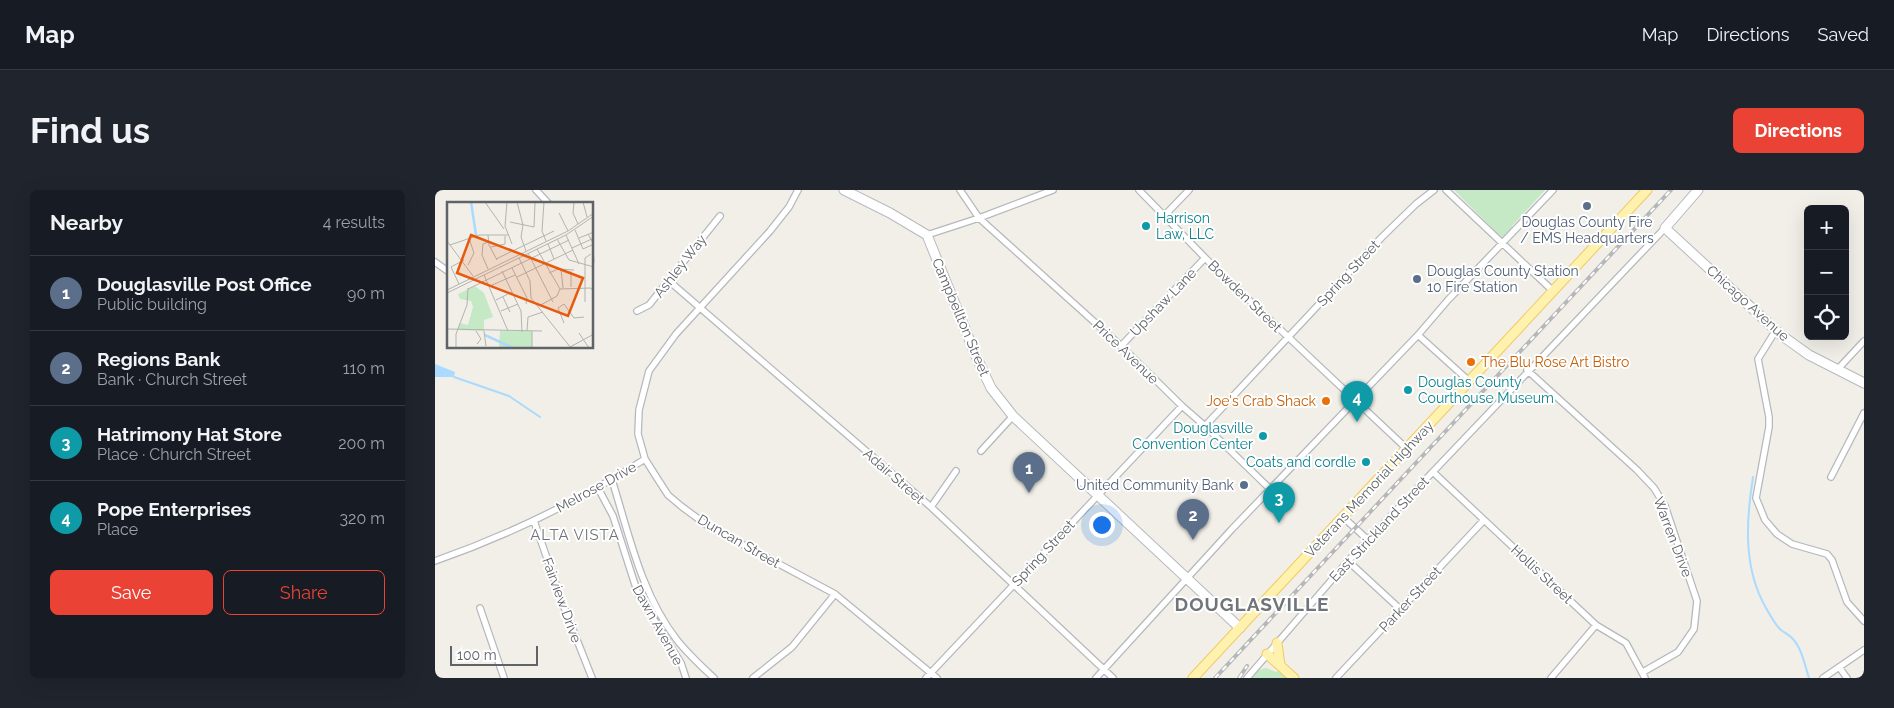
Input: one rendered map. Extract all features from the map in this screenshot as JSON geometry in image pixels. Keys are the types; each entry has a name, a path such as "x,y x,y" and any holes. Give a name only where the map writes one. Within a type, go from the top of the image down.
{"main road":[{"path":"843,190 890,213 927,235"},
{"name":"Veterans Memorial Highway","path":"1193,678 1647,190"},
{"path":"1665,228 1698,190"},
{"name":"Chicago Avenue","path":"1665,228 1776,330 1809,355 1864,383"},
{"name":"Campbellton Street","path":"927,235 991,388 1013,416 1240,628"},
{"path":"1277,643 1280,665"},
{"path":"1267,654 1294,678"}],"street":[{"path":"536,190 547,202"},
{"name":"Duncan Street","path":"798,190 789,207 765,237 676,334 649,372 639,410 638,434 645,459 668,495 708,526 835,594 937,678"},
{"name":"Price Avenue","path":"960,190 979,218 1121,346 1270,489"},
{"path":"927,235 1053,190"},
{"name":"Bowden Street","path":"1139,190 1205,258 1406,448"},
{"path":"1164,216 1189,190"},
{"name":"Spring Street","path":"1205,426 1382,237 1433,190"},
{"path":"1446,190 1553,291"},
{"path":"1096,678 1270,489 1419,334 1448,300 1553,190"},
{"name":"Ashley Way","path":"637,311 649,305 720,216"},
{"name":"East Strickland Street","path":"1247,678 1368,540 1527,370 1665,228"},
{"name":"Upshaw Lane","path":"1121,346 1205,258"},
{"path":"435,262 447,271"},
{"name":"Adair Street","path":"669,281 931,507 1113,678"},
{"path":"1776,330 1758,358 1769,417 1769,427 1756,498 1765,520 1784,540 1827,554 1832,560 1847,602 1864,621"},
{"path":"1419,334 1469,381"},
{"path":"1837,370 1864,341"},
{"name":"Warren Drive","path":"1527,370 1637,470 1654,488 1665,506 1697,601 1694,629 1678,652 1644,675"},
{"name":"Spring Street","path":"926,678 1182,406"},
{"path":"1831,477 1864,413"},
{"path":"981,451 1013,416"},
{"name":"Melrose Drive","path":"435,561 504,535 534,521 598,488 645,459"},
{"path":"931,507 956,471"},
{"name":"Hollis Street","path":"1433,472 1596,625 1626,643 1644,675"},
{"path":"612,480 645,585 658,612 690,655 714,678"},
{"name":"Dawn Avenue","path":"598,488 613,516 638,594 681,663 686,678"},
{"path":"1343,517 1368,540"},
{"name":"Parker Street","path":"1336,678 1484,520"},
{"name":"Fairview Drive","path":"534,521 564,607 592,678"},
{"path":"1348,562 1400,609"},
{"path":"753,678 792,647 835,594"},
{"path":"480,608 504,678"},
{"path":"1551,678 1596,625"},
{"path":"1823,678 1864,650"},
{"path":"1839,667 1847,678"}],"green space":[{"path":"1454,190 1545,190 1512,228 1501,237"},
{"path":"1266,668 1276,672 1279,671 1286,678 1252,678 1259,670"}],"water":[{"path":"435,364 455,372 454,377 435,377"}],"waterway":[{"path":"454,377 509,396 540,417"},
{"path":"1753,477 1748,527 1748,544 1753,577 1773,620 1781,630 1792,638 1799,648 1809,678"}],"railway":[{"path":"1215,678 1671,190"},
{"path":"1239,678 1247,666"}],"place":[{"name":"Douglas County Fire / EMS Headquarters","path":"1587,206"},
{"name":"Harrison Law, LLC","path":"1146,226"},
{"name":"Douglas County Station 10 Fire Station","path":"1417,279"},
{"name":"The Blu Rose Art Bistro","path":"1471,362"},
{"name":"Douglas County Courthouse Museum","path":"1408,390"},
{"name":"Joe's Crab Shack","path":"1326,401"},
{"name":"Pope Enterprises","path":"1357,422"},
{"name":"Douglasville Convention Center","path":"1263,436"},
{"name":"Coats and cordle","path":"1366,462"},
{"name":"United Community Bank","path":"1244,485"},
{"name":"Douglasville Post Office","path":"1029,493"},
{"name":"Hatrimony Hat Store","path":"1279,523"},
{"name":"Regions Bank","path":"1193,540"}],"district":[{"name":"ALTA VISTA","path":"575,535"},
{"name":"DOUGLASVILLE","path":"1252,604"}]}
